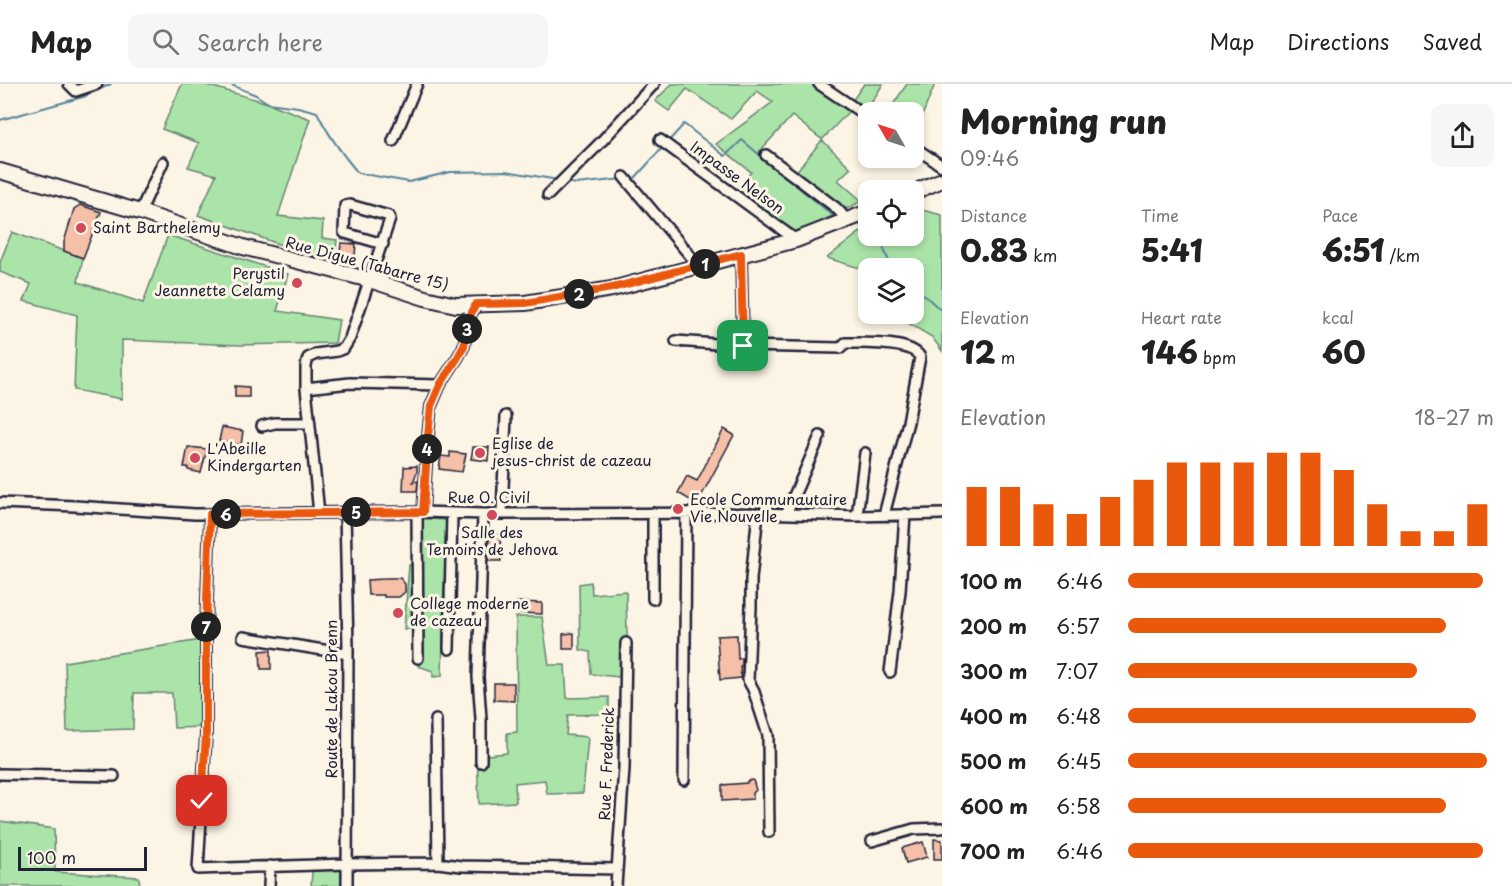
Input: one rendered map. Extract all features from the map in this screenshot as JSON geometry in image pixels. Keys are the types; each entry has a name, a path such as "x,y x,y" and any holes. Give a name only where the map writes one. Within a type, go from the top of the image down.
{"street":[{"path":"69,84 76,91 97,84"},
{"path":"393,141 417,84"},
{"path":"548,195 654,84"},
{"path":"819,84 858,110"},
{"name":"Impasse Nelson","path":"660,140 796,240"},
{"path":"924,154 942,166"},
{"path":"766,155 835,207 841,213 843,222"},
{"path":"140,212 163,162"},
{"name":"Rue Digue (Tabarre 15)","path":"0,171 140,212 243,247 456,305 525,303 602,290 796,240 858,216"},
{"path":"624,177 698,265"},
{"path":"924,188 942,180"},
{"path":"319,513 309,423 306,366 308,358 344,348 350,338 383,244 390,219 389,216 346,205 345,234 383,244"},
{"path":"741,254 743,346"},
{"path":"417,658 420,512 431,406 440,385 464,346 469,318 476,304"},
{"path":"676,341 743,346 841,348 845,343 881,344 910,349 919,354 908,422 884,515"},
{"path":"306,388 350,383 440,385"},
{"path":"502,513 506,416"},
{"path":"261,426 275,423 309,423"},
{"path":"786,514 820,436"},
{"path":"857,516 865,453"},
{"name":"Rue O. Civil","path":"0,503 195,514 345,512 758,513 857,516 942,514"},
{"name":"Route de Lakou Brenn","path":"345,512 348,654 347,886"},
{"path":"449,649 452,513"},
{"path":"481,762 478,677 483,513"},
{"path":"652,599 653,513"},
{"path":"684,780 686,513"},
{"path":"758,513 751,579 748,680 768,735 769,832"},
{"path":"210,514 206,628 206,734 198,869 438,863 461,866 617,869"},
{"path":"890,672 900,591 905,514"},
{"path":"243,637 348,654"},
{"name":"Rue F. Frederick","path":"616,886 624,768 626,643"},
{"path":"436,720 438,863"},
{"path":"0,774 114,776"},
{"path":"872,840 914,829 942,828"},
{"path":"269,886 270,866"}],"green space":[{"path":"182,84 203,84 268,103 310,119 278,216 323,221 322,238 337,240 334,264 198,215 216,175 188,167 199,143 162,129"},
{"path":"672,84 814,84 851,109 823,139 792,116 759,152 791,178 822,140 851,168 838,180 858,198 858,203 798,233 735,193 751,172 716,144 773,102 757,91 731,119 687,89 669,111 655,101"},
{"path":"864,84 883,84 872,102 858,102 858,105 852,101"},
{"path":"907,84 935,84 924,111 924,102 895,102"},
{"path":"924,210 942,215 942,351 932,337 910,324 924,324 924,258 858,258 858,267 827,258 858,234 858,246 924,246"},
{"path":"12,232 83,258 78,282 143,303 168,235 288,274 277,311 339,320 335,343 239,345 122,340 122,399 74,390 77,315 24,301 31,284 0,272 0,262"},
{"path":"418,518 446,520 442,676 433,677 433,671 418,666 420,628 404,629 409,565 416,564"},
{"path":"591,582 592,594 626,591 628,678 591,674 590,652 580,650 579,584"},
{"path":"516,617 542,617 549,665 565,665 567,698 609,697 609,714 568,715 566,735 588,737 583,793 547,794 545,780 515,783 516,802 479,804 477,756 507,753 507,733 517,732"},
{"path":"201,640 204,727 174,728 172,693 134,693 133,729 67,731 65,662"},
{"path":"0,821 54,829 55,872 139,877 140,886 0,886"},
{"path":"344,868 344,886 311,886 312,871"}],"building":[{"name":"Saint Barthelemy","path":"80,205 101,212 83,258 64,251 64,242 74,209"},
{"path":"341,243 356,244 354,266 339,263"},
{"path":"235,386 249,387 249,397 235,397"},
{"path":"222,427 243,431 241,445 219,441"},
{"path":"724,429 734,435 697,504 678,493 687,476 697,481"},
{"name":"L'Abeille Kindergarten","path":"188,447 207,449 201,473 184,467"},
{"name":"Eglise de jesus-christ de cazeau","path":"473,447 489,447 488,461 471,459"},
{"path":"450,452 466,454 462,472 439,469 441,456 450,457"},
{"path":"417,466 413,482 418,481 417,491 403,491 404,467"},
{"path":"489,534 500,534 501,561 488,561"},
{"path":"400,578 405,584 405,592 399,597 368,595 367,580"},
{"path":"517,602 542,603 542,614 517,613"},
{"path":"574,633 574,649 563,649 563,634"},
{"path":"737,635 738,659 742,658 741,678 720,680 717,636"},
{"path":"271,650 271,669 261,669 260,651"},
{"path":"494,683 514,683 514,701 494,700"},
{"path":"753,780 756,790 753,793 753,799 722,801 722,785 747,783"},
{"path":"934,839 942,840 942,859 934,859"},
{"path":"923,842 927,857 906,863 902,848"}],"waterway":[{"path":"0,120 83,97 111,84"},
{"path":"229,84 256,95 268,103 317,112 336,144 358,173 409,182 450,172 506,171 558,180"},
{"path":"667,143 684,124 725,156 742,140 762,157"},
{"path":"629,179 635,178 663,147"},
{"path":"769,163 836,218"},
{"path":"566,182 576,184 623,179"},
{"path":"883,246 888,258"},
{"path":"924,295 942,311"}],"place":[{"name":"Saint Barthelemy","path":"81,228"},
{"name":"Perystil Jeannette Celamy","path":"297,283"},
{"name":"Eglise de jesus-christ de cazeau","path":"480,453"},
{"name":"L'Abeille Kindergarten","path":"195,458"},
{"name":"Ecole Communautaire Vie Nouvelle","path":"678,509"},
{"name":"Salle des Temoins de Jehova","path":"492,515"},
{"name":"College moderne de cazeau","path":"398,613"}],"route":[{"path":"202,801 206,734 206,628 210,514 423,512 431,406 440,385 464,346 469,318 476,304 525,303 612,288 741,254 743,346"}]}
